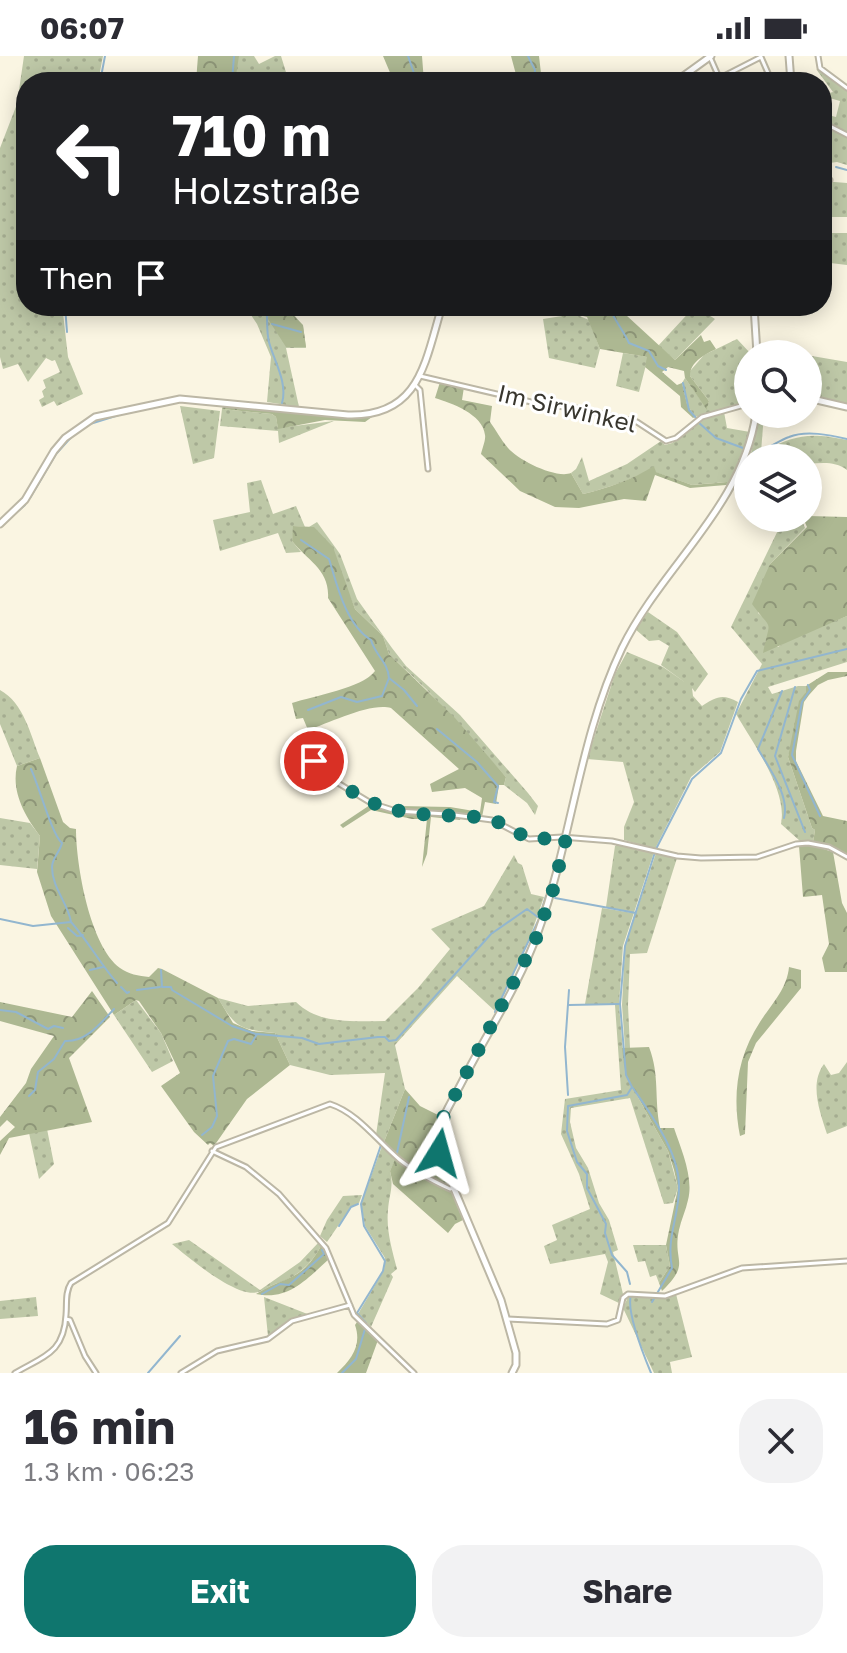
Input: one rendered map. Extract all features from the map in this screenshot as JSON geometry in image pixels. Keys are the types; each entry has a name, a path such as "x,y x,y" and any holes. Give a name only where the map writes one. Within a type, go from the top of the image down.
{"street":[{"path":"688,72 710,56"},
{"path":"734,72 761,57 768,72"},
{"path":"0,524 25,500 60,444 72,431 95,417 174,399 370,415 391,408 403,400 420,376 439,316"},
{"path":"755,316 756,340"},
{"name":"Im Sirwinkel","path":"420,376 544,405 576,408 637,422 666,441 676,438 702,417 734,408"},
{"path":"415,385 420,390 428,469"},
{"path":"822,401 847,407"},
{"path":"515,1372 516,1353 507,1319 437,1147 437,1132 535,941 553,890 590,735 622,648 648,602 719,509 736,480 753,428"},
{"path":"309,752 328,779 383,808 418,814 479,817 501,823 529,839 621,842 690,858 753,858 808,843 829,847 847,857"},
{"path":"15,1373 44,1358 63,1338 69,1285 168,1223 212,1151 228,1142 330,1104 359,1123 407,1166 440,1185 454,1188"},
{"path":"212,1151 246,1167 279,1194 326,1248 358,1319 414,1373"},
{"path":"507,1319 607,1324 620,1318 625,1296 655,1297 679,1292 742,1268 847,1261"},
{"path":"181,1373 217,1351 268,1339 292,1321 350,1305"},
{"path":"66,1319 70,1320 96,1373"}],"green space":[{"path":"24,56 103,56 100,72 22,72"},
{"path":"198,56 239,56 237,72 197,72"},
{"path":"199,56 254,56 259,64 281,56 286,72 197,72"},
{"path":"383,56 422,56 423,72 390,72"},
{"path":"511,56 539,56 541,72 515,72"},
{"path":"832,80 847,90 847,133 832,125 832,116 836,117 840,101 832,99"},
{"path":"16,107 16,316 63,316 68,357 83,394 57,406 54,401 42,407 39,400 44,397 42,391 46,388 43,380 60,372 55,360 46,358 28,382 18,364 3,369 0,357 0,148"},
{"path":"832,127 847,135 847,165 832,163"},
{"path":"832,182 847,183 847,217 832,217"},
{"path":"832,233 847,233 847,265 832,263"},
{"path":"252,316 295,316 303,326 306,348 286,348 299,407 267,402 271,357"},
{"path":"268,316 294,316 303,325 306,347 286,347"},
{"path":"580,316 589,320 600,349 595,368 549,358 543,319"},
{"path":"583,316 627,316 675,360 701,335 704,342 710,340 716,349 695,363 690,376 709,401 707,410 685,378 684,371 668,367 662,372 677,385 682,383 693,418 681,407 680,396 645,367 647,357 600,349 587,317"},
{"path":"686,316 710,316 715,319 675,360 658,346"},
{"path":"734,340 734,405 695,417 687,404 682,383 685,378 707,409 709,401 690,376 690,371 704,355"},
{"path":"623,353 648,357 639,392 616,386"},
{"path":"822,358 847,362 847,404 822,398"},
{"path":"440,382 464,387 462,400 492,406 490,422 508,448 538,467 556,473 571,473 583,494 619,483 654,466 656,472 692,485 727,482 726,485 690,488 655,475 646,501 624,499 579,508 555,507 520,491 481,454 485,437 483,428 465,410 435,398"},
{"path":"223,405 372,417 365,422 325,420 278,429 276,417 272,414 222,409"},
{"path":"180,406 220,411 214,458 193,464"},
{"path":"222,409 272,414 276,417 278,428 334,421 279,443 278,431 220,426"},
{"path":"724,412 727,428 750,432 745,444 734,444 734,472 729,485 726,482 692,485 655,472 654,467 619,483 583,494 571,473 582,457 589,481 627,464 661,441 665,445 672,443 698,421"},
{"path":"756,428 763,428 762,444 753,444"},
{"path":"802,437 847,440 847,470 823,463 822,444 779,444"},
{"path":"261,480 273,514 296,506 305,527 294,526 292,541 301,552 286,553 278,533 220,551 213,520 250,512 247,483"},
{"path":"822,516 847,517 847,616 763,653 768,626 752,604 770,564 802,532 822,532"},
{"path":"317,522 340,554 357,599 392,648 406,666 460,715 528,793 538,806 535,815 527,803 504,785 506,777 427,690 389,654 383,636 355,609 343,579 309,527"},
{"path":"293,526 314,527 333,547 355,609 383,636 389,654 455,718 506,777 504,785 499,785 496,804 485,802 482,817 462,814 460,820 431,817 427,854 422,867 427,819 371,810 343,828 340,825 370,805 398,813 400,806 450,807 480,812 482,798 465,788 432,792 430,784 459,769 391,708 361,710 308,730 303,718 296,719 292,703 349,687 375,671 328,598 328,588 321,573 292,541"},
{"path":"777,532 801,532 770,564 758,613 769,622 770,632 765,642 778,647 847,616 847,662 768,687 772,694 806,686 788,757 815,830 813,842 800,841 781,824 782,811 774,782 736,714 762,664 731,627"},
{"path":"648,612 677,632 708,674 695,692 692,688 693,696 702,706 719,697 738,702 720,752 691,777 655,849 624,840 624,827 634,802 623,762 587,759 615,674 627,652 663,667 686,683 661,665 669,646 659,640 649,641 635,629"},
{"path":"828,672 847,672 847,676 818,685 804,702 796,761 823,816 847,821 847,855 813,842 815,830 788,757 799,701 806,692 806,686"},
{"path":"0,690 21,711 40,758 17,766 0,724"},
{"path":"40,758 63,822 76,829 87,904 100,942 109,957 130,973 149,977 158,968 162,969 218,998 233,1023 252,1031 275,1033 290,1065 247,1099 214,1146 208,1145 194,1132 161,1086 180,1073 161,1033 139,1001 114,1015 51,916 37,872 40,836 25,812 16,785 17,766"},
{"path":"0,818 30,823 40,836 37,869 0,865"},
{"path":"619,843 654,852 623,946 619,1004 585,1004 602,908 633,913 606,907 615,846"},
{"path":"811,845 833,852 842,903 847,913 847,972 825,972 822,958 829,944 822,895 803,897 799,846"},
{"path":"656,853 677,858 647,953 630,954 630,1048 625,1048 622,1005 625,946"},
{"path":"514,855 522,865 531,894 544,897 529,940 495,1011 457,976 395,1045 405,1089 384,1142 376,1135 385,1073 330,1075 290,1065 275,1033 240,1026 218,998 248,1006 296,1002 315,1015 326,1018 385,1021 450,949 431,929 484,906"},
{"path":"789,967 801,970 801,988 756,1043 748,1062 745,1134 740,1136 737,1092 741,1063 752,1035 782,990"},
{"path":"92,991 110,1017 69,1058 92,1122 9,1138 0,1155 0,1141 15,1127 7,1120 0,1127 0,1117 26,1083 31,1069 54,1036 0,1021 0,1002 72,1017"},
{"path":"136,1000 161,1033 173,1061 152,1072 114,1015"},
{"path":"615,1005 619,1005 625,1074 668,1151 678,1188 673,1203 664,1204 630,1098 571,1108 570,1122 576,1148 588,1168 618,1250 613,1252 623,1294 621,1304 600,1294 608,1262 605,1254 550,1264 544,1246 557,1240 552,1225 590,1209 561,1134 565,1099 621,1090"},
{"path":"649,1047 655,1068 660,1128 674,1128 689,1182 688,1200 677,1241 679,1267 662,1291 659,1283 670,1266 666,1245 678,1188 668,1151 625,1074 622,1048"},
{"path":"847,1062 847,1126 827,1134 817,1098 817,1080 824,1064 831,1075 839,1073"},
{"path":"405,1089 420,1106 440,1116 433,1131 433,1148 463,1220 448,1233 393,1184 390,1171 397,1155 384,1142"},
{"path":"47,1129 54,1164 39,1179 29,1133"},
{"path":"382,1146 396,1159 390,1171 388,1217 397,1269 391,1274 393,1277 371,1327 358,1314 384,1270 385,1258 365,1226 361,1204"},
{"path":"362,1195 327,1242 320,1236 343,1196"},
{"path":"189,1240 260,1290 300,1262 319,1242 321,1246 307,1265 290,1278 260,1291 249,1292 213,1276 172,1244"},
{"path":"633,1245 666,1245 670,1266 659,1283 656,1275 650,1277 645,1261 638,1262"},
{"path":"321,1246 329,1259 305,1281 278,1294 256,1294 300,1272"},
{"path":"676,1294 692,1357 670,1362 672,1373 654,1373 623,1308 629,1295 657,1299"},
{"path":"36,1297 38,1316 0,1319 0,1301"},
{"path":"264,1297 310,1315 291,1320 268,1336"},
{"path":"357,1322 378,1340 366,1373 337,1373 354,1351"}],"waterway":[{"path":"102,72 105,56"},
{"path":"233,72 234,56"},
{"path":"408,56 414,72"},
{"path":"528,56 535,72"},
{"path":"836,167 847,170"},
{"path":"66,316 67,332"},
{"path":"267,316 268,338 283,388 282,403"},
{"path":"429,341 436,316"},
{"path":"614,316 629,343 649,351 658,366 666,370"},
{"path":"272,324 301,332"},
{"path":"683,383 689,410 696,418"},
{"path":"90,424 122,414"},
{"path":"698,422 716,438 734,445"},
{"path":"30,498 56,454 74,434"},
{"path":"775,444 803,434 847,439"},
{"path":"37,474 45,461"},
{"path":"2,525 25,505"},
{"path":"301,540 329,559 349,615 371,640 389,678"},
{"path":"630,1284 627,1272 612,1255 605,1233 606,1224 587,1188 587,1174 577,1162 567,1131 568,1106 627,1095 632,1087 626,1075 620,1004 625,946 656,849 692,779 721,753 741,699 757,671 847,649"},
{"path":"308,710 341,697 357,702 382,696 389,678 417,706"},
{"path":"808,685 810,690 802,702 792,755 820,816"},
{"path":"795,687 775,756 805,832"},
{"path":"782,691 758,749 781,792 784,818"},
{"path":"437,729 477,762 498,786 494,802 498,803"},
{"path":"31,769 50,821 62,843 52,864 53,875 71,922"},
{"path":"202,1135 212,1127 217,1116 213,1076 228,1041 234,1039 251,1044 257,1034 302,1038 319,1044 378,1037 396,1040 491,934 527,909 539,918 546,896"},
{"path":"555,898 636,913"},
{"path":"0,919 33,926 71,922 117,983"},
{"path":"495,1012 539,919"},
{"path":"68,928 77,936 83,935"},
{"path":"90,970 103,967"},
{"path":"161,970 162,987 171,987 232,1026 256,1034"},
{"path":"121,987 129,992"},
{"path":"137,990 160,987"},
{"path":"568,1095 565,1047 569,990"},
{"path":"569,1005 619,1004"},
{"path":"29,1096 35,1090 38,1072 54,1059 65,1041 80,1039 114,1009"},
{"path":"0,1010 16,1012 48,1029 54,1026 63,1028"},
{"path":"449,1113 501,1015"},
{"path":"633,1088 670,1148 678,1175 671,1246 672,1268 652,1302"},
{"path":"397,1153 409,1097"},
{"path":"436,1153 433,1136 441,1116"},
{"path":"366,1323 357,1313 383,1271 385,1261 364,1226 361,1204 381,1145"},
{"path":"386,1149 395,1158"},
{"path":"339,1226 351,1207 358,1204"},
{"path":"262,1294 280,1284 289,1285 324,1254 322,1250"},
{"path":"72,1285 89,1274"},
{"path":"68,1314 69,1291"},
{"path":"631,1295 633,1322 651,1373"},
{"path":"511,1327 516,1343"},
{"path":"342,1373 356,1359 365,1329"},
{"path":"148,1373 180,1336"},
{"path":"519,1353 519,1364"}],"route":[{"path":"314,761 332,781 383,808 418,814 479,817 501,823 529,839 566,838 553,890 535,941 441,1122 436,1137 439,1153"}]}
